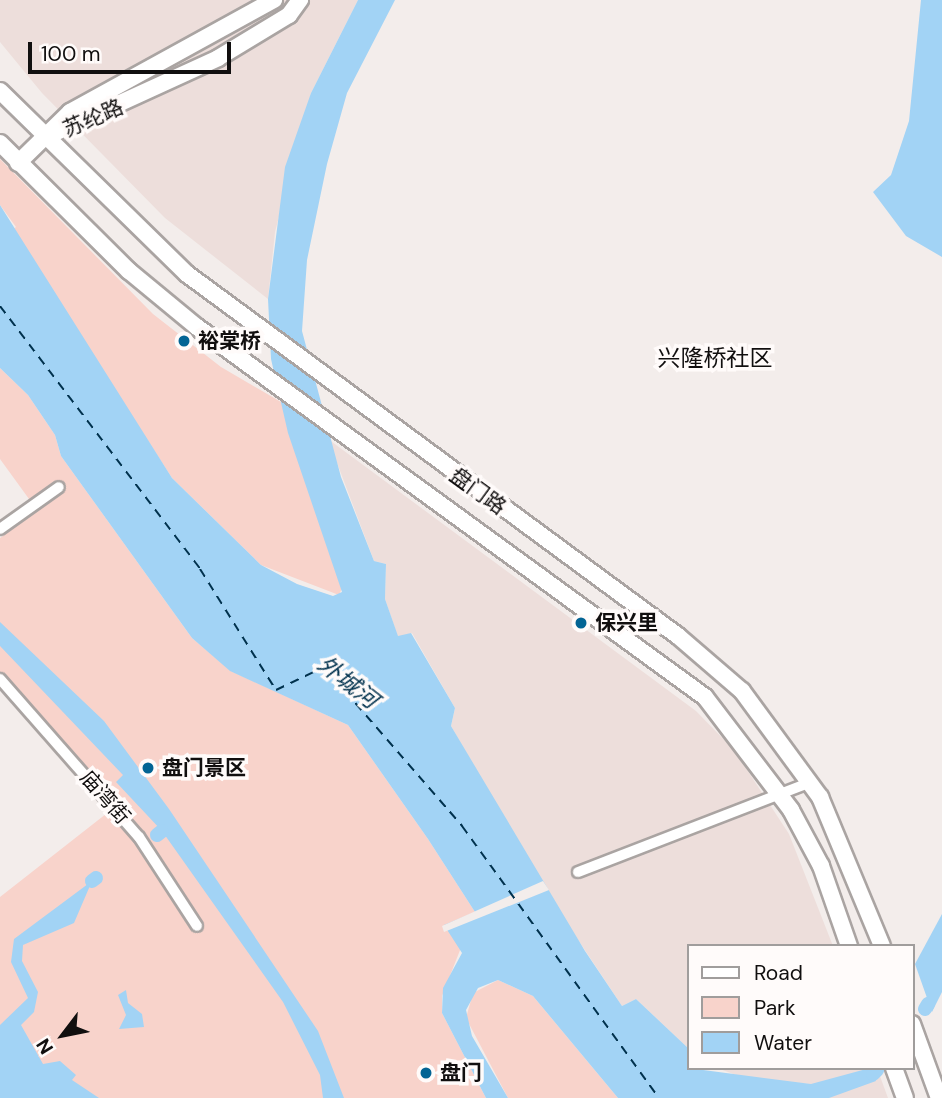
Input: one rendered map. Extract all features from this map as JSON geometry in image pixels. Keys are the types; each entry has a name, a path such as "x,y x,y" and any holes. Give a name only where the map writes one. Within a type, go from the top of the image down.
{"main road":[{"name":"苏纶路","path":"42,138 70,112 274,0"},
{"name":"苏纶路","path":"42,138 81,126 218,58 289,15 300,0"},
{"name":"盘门路","path":"0,91 42,138 162,251 240,315 698,652 754,704 811,782 881,944"},
{"path":"18,163 42,138"},
{"name":"盘门路","path":"0,143 129,271 259,374 686,681 734,728 784,797 821,866 848,944"},
{"path":"914,1029 939,1098"},
{"path":"895,1070 905,1098"}],"street":[{"path":"0,529 59,487"},
{"name":"庙湾街","path":"0,679 139,837 197,926"},
{"path":"578,872 784,797 811,782"}],"shaded area":[{"path":"0,0 358,0 311,93 275,232 268,299 165,218 42,93 0,42"},
{"path":"328,439 696,711 734,750 789,834 832,944 687,944 687,1047 636,999 622,1006 541,884 451,726 455,708 412,633 398,637 385,599 386,564 374,561"},
{"path":"722,1070 878,1070 888,1098 817,1098 810,1084 747,1079"}],"green space":[{"path":"0,159 153,314 221,367 281,402 342,588 339,595 261,565 172,478 12,230 16,227 0,205"},
{"name":"盘门景区","path":"0,368 28,395 55,435 61,456 192,638 231,671 348,725 428,839 475,912 442,996 442,1013 486,1098 0,1098 0,897 111,810 0,679 0,538 37,510 0,459"},
{"path":"498,980 533,996 618,1098 508,1098 466,1018 473,993"}],"water":[{"name":"外城河","path":"358,0 395,0 347,93 327,164 307,260 302,331 341,477 374,561 386,564 385,599 398,636 411,633 455,708 451,726 585,951 622,1006 636,999 687,1047 687,1070 811,1084 871,1070 876,1081 829,1098 618,1098 533,996 498,980 478,988 466,1010 472,1036 508,1098 486,1098 442,1013 443,988 462,953 444,925 475,912 428,839 348,725 230,671 192,638 61,456 55,435 28,395 0,368 0,205 172,478 261,565 297,584 333,596 342,592 288,433 271,359 268,299 285,167 311,93"},
{"path":"921,0 942,0 942,257 906,236 873,192 891,175 909,121"},
{"path":"0,622 104,721 169,809 318,1031 344,1098 323,1098 320,1075 283,1002 162,831 116,782 123,775 0,646"},
{"path":"92,881 74,923 23,945 22,961 38,992 34,1012 21,1025 43,1064 60,1061 76,1075 72,1080 99,1098 0,1098 0,1025 28,998 11,962 14,939"},
{"path":"942,914 942,992 932,1012 915,964"},
{"path":"126,990 128,1003 142,1014 144,1027 119,1029 126,1015 118,995"}],"pier":[{"path":"543,881 549,890 444,932 442,926"}],"waterway":[{"path":"157,835 162,831"},
{"path":"92,881 96,878"},
{"path":"925,1009 928,1004"},
{"path":"873,1074 877,1070"}],"ferry route":[{"path":"0,306 200,569 276,690 324,667 462,826 659,1098"}],"place":[{"name":"裕棠桥","path":"184,341"},
{"name":"保兴里","path":"581,623"},
{"name":"盘门景区","path":"148,768"},
{"name":"盘门","path":"426,1073"}],"district":[{"name":"兴隆桥社区","path":"715,358"}]}
